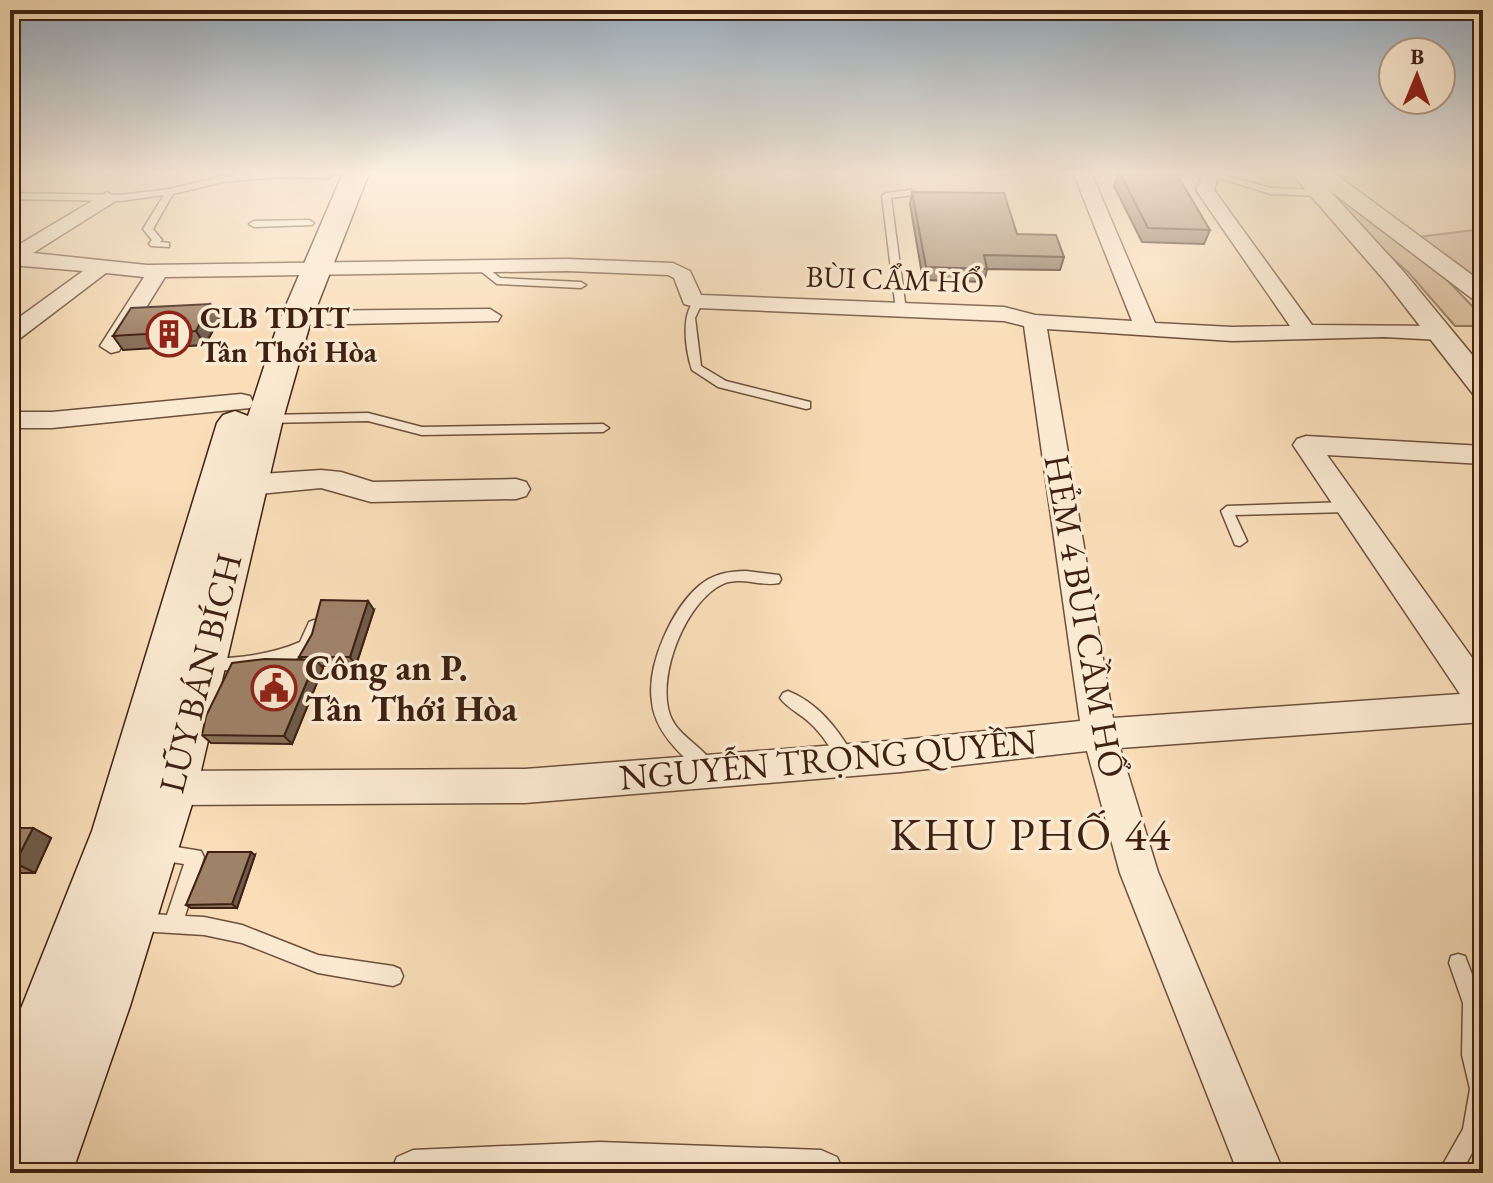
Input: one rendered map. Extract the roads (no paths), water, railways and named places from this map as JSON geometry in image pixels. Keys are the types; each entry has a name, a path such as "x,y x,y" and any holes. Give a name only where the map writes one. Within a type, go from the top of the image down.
{"main road":[{"name":"LŨY BÁN BÍCH","path":"39,1173 101,1006 150,923 150,852 172,788 248,485 253,411 296,318 308,228"},
{"name":"LŨY BÁN BÍCH","path":"10,1114 118,831 253,411 318,228"}],"street":[{"path":"11,258 59,228"},
{"path":"1105,228 1147,330"},
{"path":"1232,228 1305,331"},
{"path":"1353,228 1483,387"},
{"path":"1391,228 1483,295"},
{"path":"1367,247 1380,239 1416,244"},
{"path":"11,258 158,272 481,267 673,269 683,275 692,299 698,301"},
{"path":"10,335 100,268"},
{"path":"111,346 158,272"},
{"name":"BÙI CẨM HỔ","path":"698,301 1004,314 1035,322 1232,334 1305,331 1441,333"},
{"path":"296,318 490,316"},
{"name":"HẺM 4 BÙI CẦM HỔ","path":"1035,322 1099,734 1139,873 1261,1173"},
{"path":"10,420 253,411"},
{"path":"1483,455 1306,445 1483,700"},
{"path":"248,485 321,479 341,481 371,492 516,489"},
{"name":"NGUYỄN TRỌNG QUYỀN","path":"172,788 525,786 847,760 1099,734 1483,707"},
{"path":"413,1173 600,1165 668,1170 821,1173"}],"lane":[{"path":"148,228 157,240 154,244 166,245"},
{"path":"890,228 901,310"},
{"path":"481,267 497,281 581,285"},
{"path":"698,301 690,318 696,368 722,384 806,405"},
{"path":"253,411 368,417 422,431 603,428"},
{"path":"1240,541 1227,511 1348,507"},
{"path":"713,771 684,749 661,714 662,662 681,618 699,595 719,579 774,579"},
{"path":"203,665 248,664 284,657 306,646 314,626"},
{"path":"788,698 813,714 832,734 847,760"},
{"path":"150,923 204,926 242,934 318,964 393,976"},
{"path":"1449,1173 1473,1132 1480,1089 1472,1055 1473,1003 1458,963"}],"place":[{"name":"CLB TDTT Tân Thới Hòa","path":"169,334"},
{"name":"Công an P. Tân Thới Hòa","path":"274,688"}],"district":[{"name":"KHU PHỐ 44","path":"1031,834"}]}
